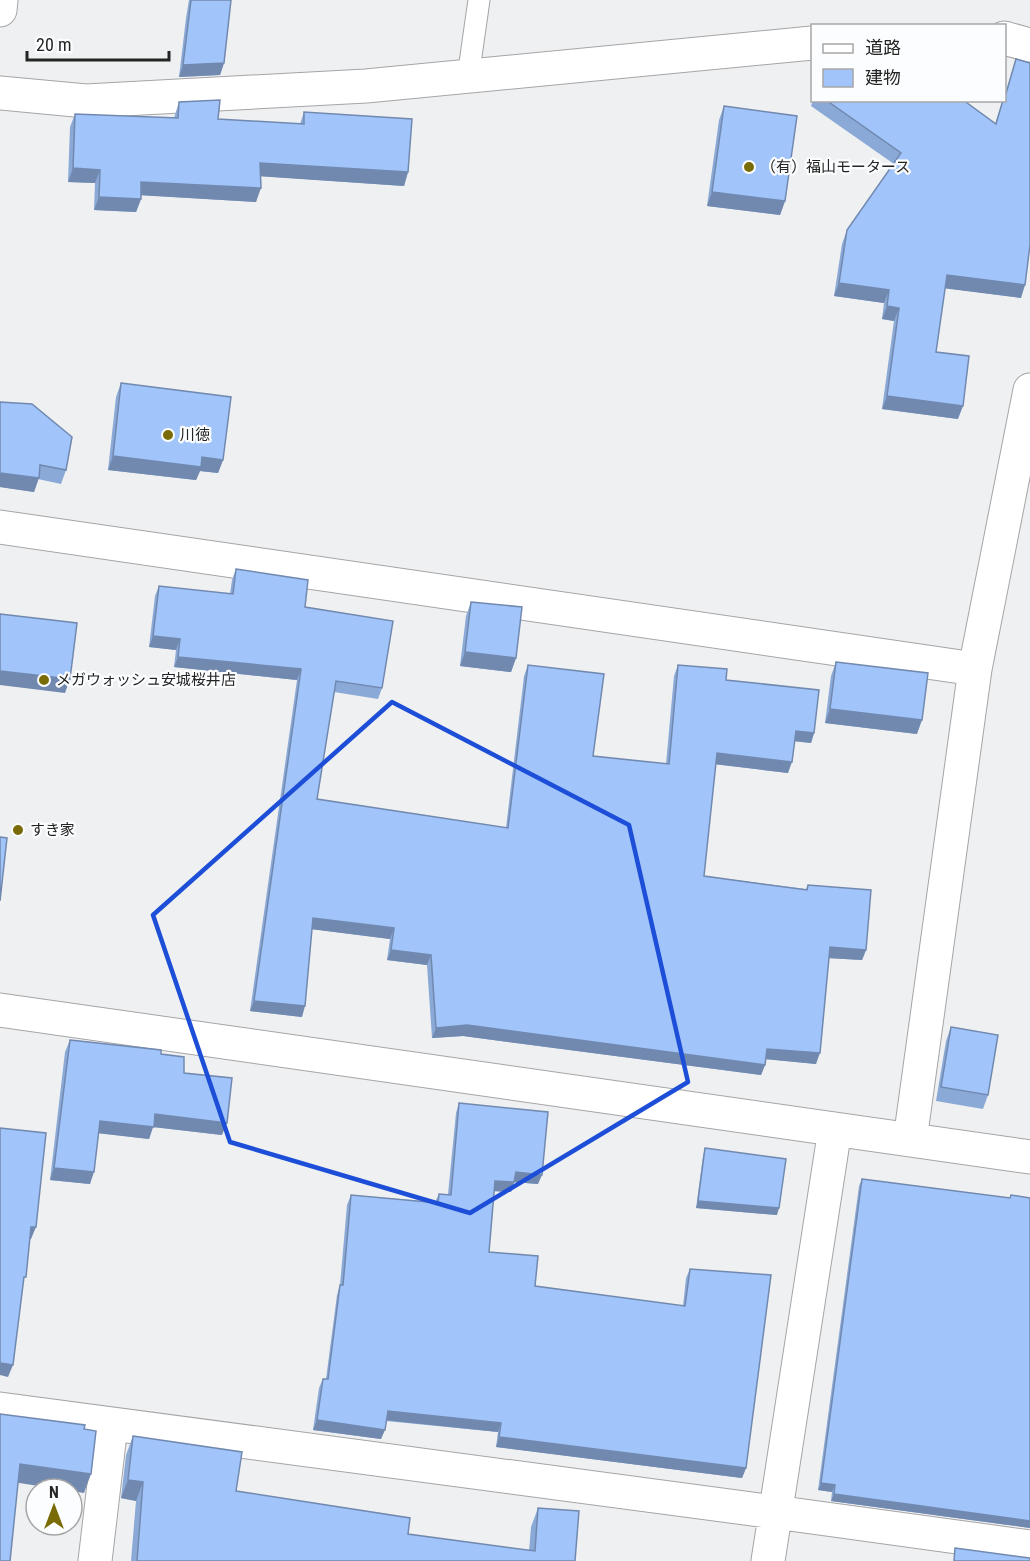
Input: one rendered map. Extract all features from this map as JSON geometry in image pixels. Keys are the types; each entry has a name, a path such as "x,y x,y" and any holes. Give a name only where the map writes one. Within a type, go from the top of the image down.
{"street":[{"path":"0,10 1,0"},
{"path":"1006,38 1030,45"},
{"path":"0,93 86,101 366,86 811,43"},
{"path":"910,1140 975,669 1030,390"},
{"path":"0,527 975,669"},
{"path":"0,1010 1030,1157"},
{"path":"768,1561 835,1129"},
{"path":"0,1409 1030,1548"},
{"path":"95,1561 111,1425"}],"lane":[{"path":"468,77 479,0"}],"highlighted area":[{"path":"392,702 629,825 688,1082 470,1213 230,1142 153,915"}],"building":[{"path":"191,0 231,0 224,63 183,65"},
{"path":"1016,59 1030,63 1030,245 1025,285 947,275 936,352 969,356 963,406 887,396 899,308 887,306 889,290 839,283 847,230 901,153 829,102 966,102 996,124 1002,102 1006,102 1006,94"},
{"path":"220,100 218,119 304,124 304,112 412,119 408,172 260,163 261,188 141,182 141,199 99,197 100,170 73,168 75,114 178,118 179,102"},
{"name":"（有）福山モータース","path":"724,106 797,116 785,201 712,192"},
{"name":"川徳","path":"121,383 231,397 223,460 202,457 201,467 113,456"},
{"path":"0,402 32,404 72,437 66,470 40,465 39,478 0,473"},
{"path":"236,569 308,580 305,607 393,621 382,688 336,681 317,799 508,828 528,665 604,674 593,756 669,764 678,665 727,669 726,680 819,690 814,733 796,731 792,762 717,753 704,876 807,890 808,885 871,890 866,950 830,947 820,1053 767,1049 765,1065 467,1025 436,1028 431,955 391,950 394,928 313,918 305,1006 254,1001 301,669 178,657 180,639 153,636 159,586 233,594"},
{"path":"471,602 522,607 516,658 465,652"},
{"path":"0,614 77,623 70,679 0,671"},
{"path":"836,662 928,673 922,720 830,709"},
{"path":"0,837 7,838 0,901"},
{"path":"951,1027 998,1035 988,1095 941,1087"},
{"path":"70,1040 161,1050 161,1054 184,1057 184,1073 232,1078 227,1123 155,1114 154,1127 100,1121 94,1172 54,1168"},
{"path":"459,1103 548,1112 542,1175 516,1172 514,1182 495,1181 489,1252 538,1256 535,1286 685,1306 690,1269 771,1275 746,1468 499,1437 501,1423 388,1411 385,1430 317,1420 323,1379 328,1379 340,1285 343,1285 351,1195 438,1203 439,1194 451,1195"},
{"path":"0,1128 46,1133 36,1227 31,1227 13,1365 0,1363"},
{"path":"705,1148 786,1159 779,1208 698,1201"},
{"path":"862,1179 1010,1198 1011,1195 1030,1198 1030,1521 834,1494 835,1485 821,1483"},
{"path":"0,1414 85,1425 84,1429 96,1431 91,1474 20,1464 10,1561 0,1561"},
{"path":"133,1436 242,1452 236,1491 410,1518 408,1534 535,1551 538,1508 579,1511 575,1561 137,1561 143,1482 128,1480"},
{"path":"955,1548 1030,1558 1030,1561 954,1561"}],"place":[{"name":"（有）福山モータース","path":"749,167"},
{"name":"川徳","path":"168,435"},
{"name":"メガウォッシュ安城桜井店","path":"44,680"},
{"name":"すき家","path":"18,830"}]}
